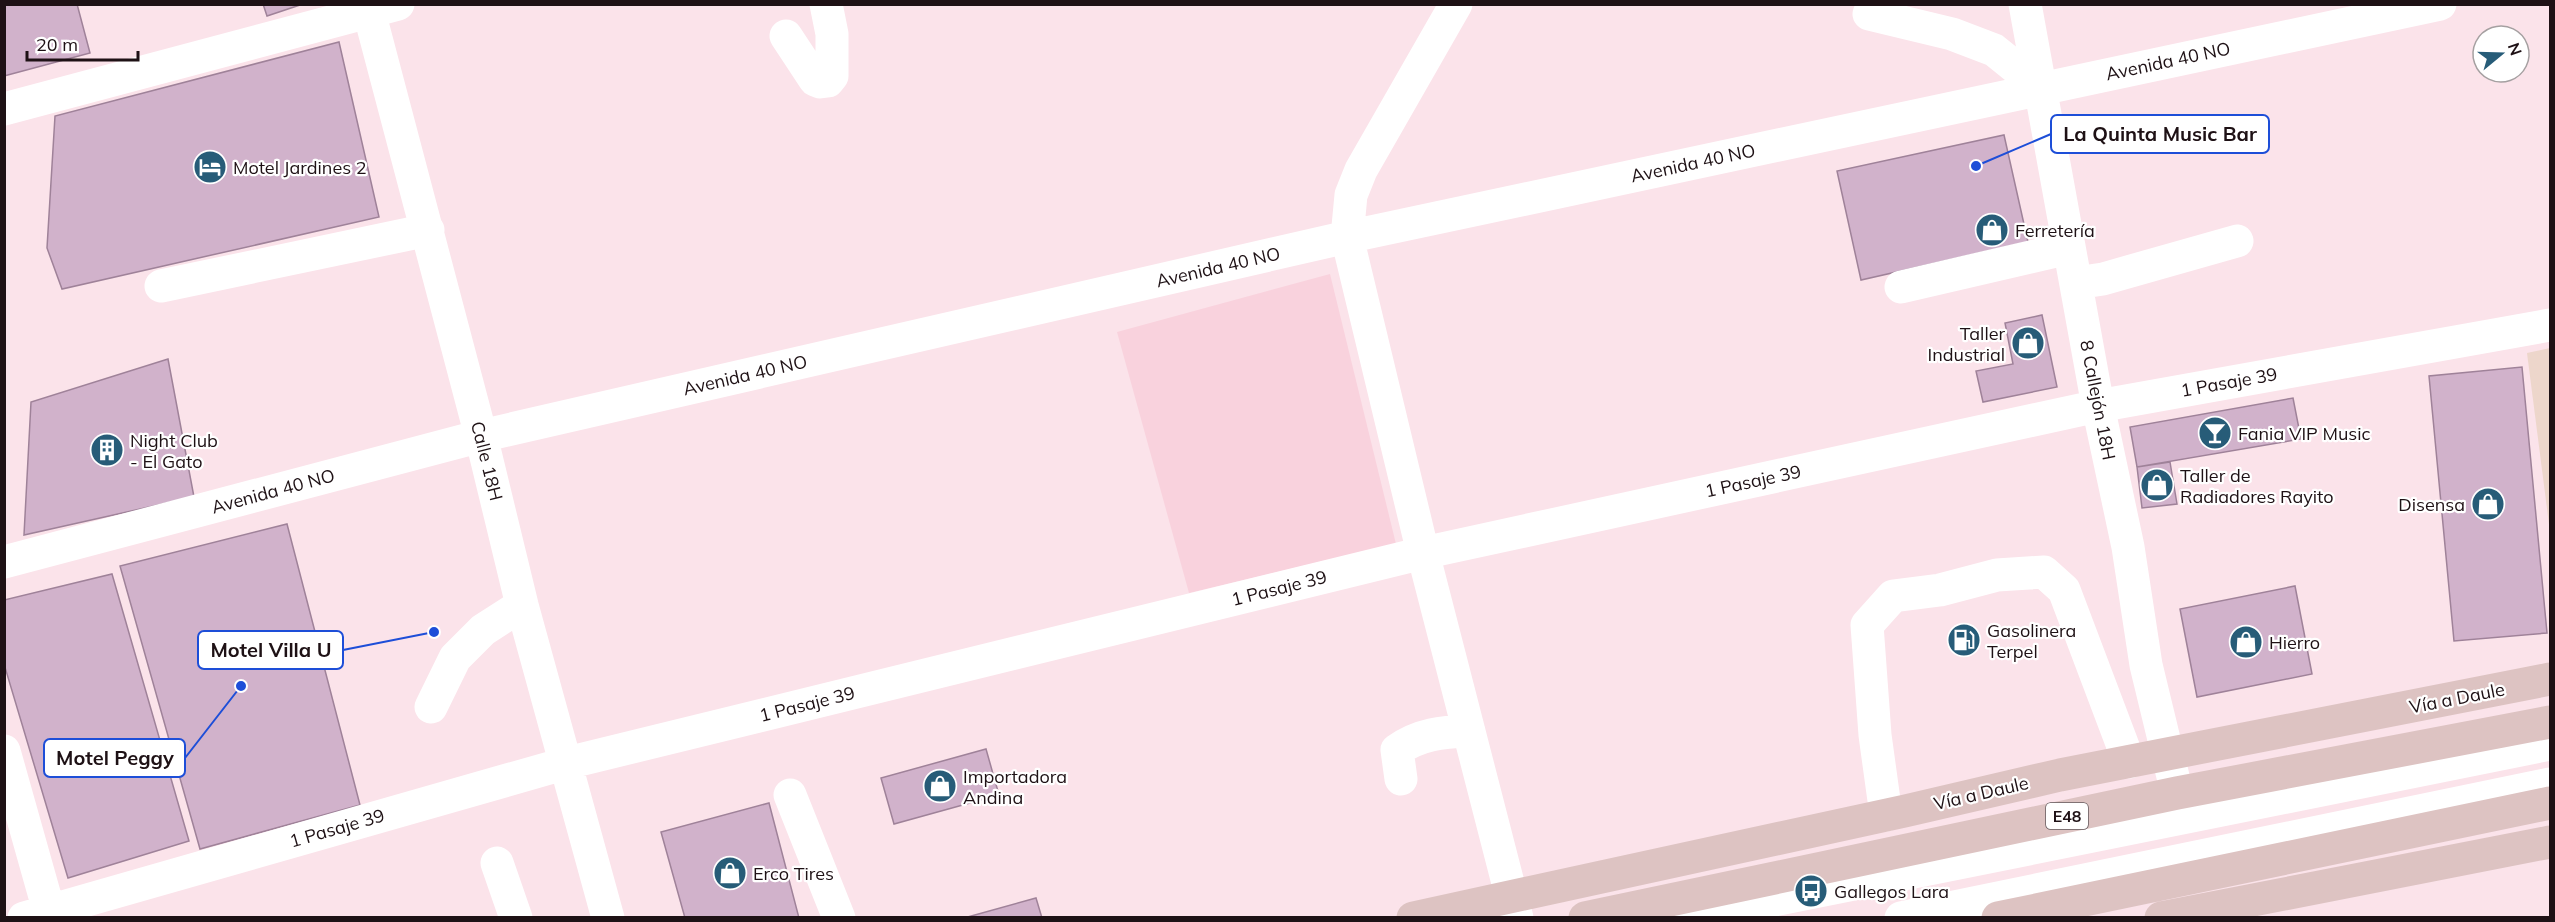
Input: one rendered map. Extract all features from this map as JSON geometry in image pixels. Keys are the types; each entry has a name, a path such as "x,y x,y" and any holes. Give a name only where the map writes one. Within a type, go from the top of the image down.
{"main road":[{"name":"Vía a Daule","path":"1413,918 1515,906 2060,775 2550,679"},
{"name":"E48","path":"1585,918 2177,793 2550,722"},
{"path":"1998,918 2550,803"},
{"path":"2161,918 2213,912 2550,842"}],"street":[{"path":"786,36 815,80 828,81 832,76 832,34 826,4"},
{"path":"1456,4 1361,170 1351,195 1347,237 1423,553 1515,906"},
{"name":"8 Callejón 18H","path":"2025,4 2098,406 2128,547 2146,665 2177,793"},
{"name":"Avenida 40 NO","path":"4,562 481,436 1347,237 2440,4"},
{"path":"4,109 378,7"},
{"name":"Calle 18H","path":"378,7 428,230 522,605 608,918"},
{"path":"1869,14 1952,34 1994,50 2041,88"},
{"path":"161,286 428,230"},
{"path":"2076,283 2103,279 2237,241"},
{"path":"1901,287 2069,248"},
{"name":"1 Pasaje 39","path":"41,915 567,763 1423,553 2098,406 2550,325"},
{"path":"1886,815 1875,735 1868,625 1893,596 1940,590 1997,575 2044,572 2064,590 2129,762"},
{"path":"430,707 455,658 483,630 522,605"},
{"path":"1401,779 1397,750 1413,739 1436,733 1469,730"},
{"path":"1685,918 2550,744"},
{"path":"4,751 41,915"},
{"path":"1901,918 2550,783"},
{"path":"790,795 839,918"},
{"path":"497,863 516,918"},
{"path":"2205,874 2213,912"}],"shaded area":[{"path":"1330,274 1396,544 1189,593 1117,332"},
{"path":"2550,348 2550,532 2527,353"}],"building":[{"path":"4,4 77,4 90,53 4,76"},
{"path":"263,4 303,4 267,16"},
{"name":"Motel Jardines 2","path":"339,42 379,217 62,289 47,248 55,116"},
{"path":"2004,135 2028,242 1861,280 1837,171"},
{"name":"Taller Industrial","path":"2042,315 2057,387 1983,402 1976,371 2013,364 2005,323"},
{"name":"Night Club - El Gato","path":"168,359 194,497 24,535 31,402"},
{"name":"Disensa","path":"2522,367 2547,633 2454,641 2429,376"},
{"name":"Fania VIP Music","path":"2293,398 2301,439 2137,467 2130,427"},
{"name":"Taller de Radiadores Rayito","path":"2170,462 2177,504 2142,508 2137,467"},
{"path":"287,524 360,805 200,849 120,566"},
{"path":"112,574 189,841 68,878 4,664 4,600"},
{"name":"Hierro","path":"2295,586 2312,674 2197,697 2180,609"},
{"name":"Importadora Andina","path":"986,749 999,795 894,824 881,778"},
{"name":"Erco Tires","path":"769,803 799,918 685,918 661,832"},
{"path":"1036,898 1042,918 964,918"}],"place":[{"name":"La Quinta Music Bar","path":"1976,166"},
{"name":"Motel Jardines 2","path":"210,167"},
{"name":"Ferretería","path":"1992,230"},
{"name":"Taller Industrial","path":"2028,343"},
{"name":"Fania VIP Music","path":"2215,433"},
{"name":"Night Club - El Gato","path":"107,450"},
{"name":"Taller de Radiadores Rayito","path":"2157,485"},
{"name":"Disensa","path":"2488,504"},
{"name":"Motel Villa U","path":"434,632"},
{"name":"Gasolinera Terpel","path":"1964,640"},
{"name":"Hierro","path":"2246,642"},
{"name":"Motel Peggy","path":"241,686"},
{"name":"Importadora Andina","path":"940,786"},
{"name":"Erco Tires","path":"730,873"},
{"name":"Gallegos Lara","path":"1811,891"}]}
